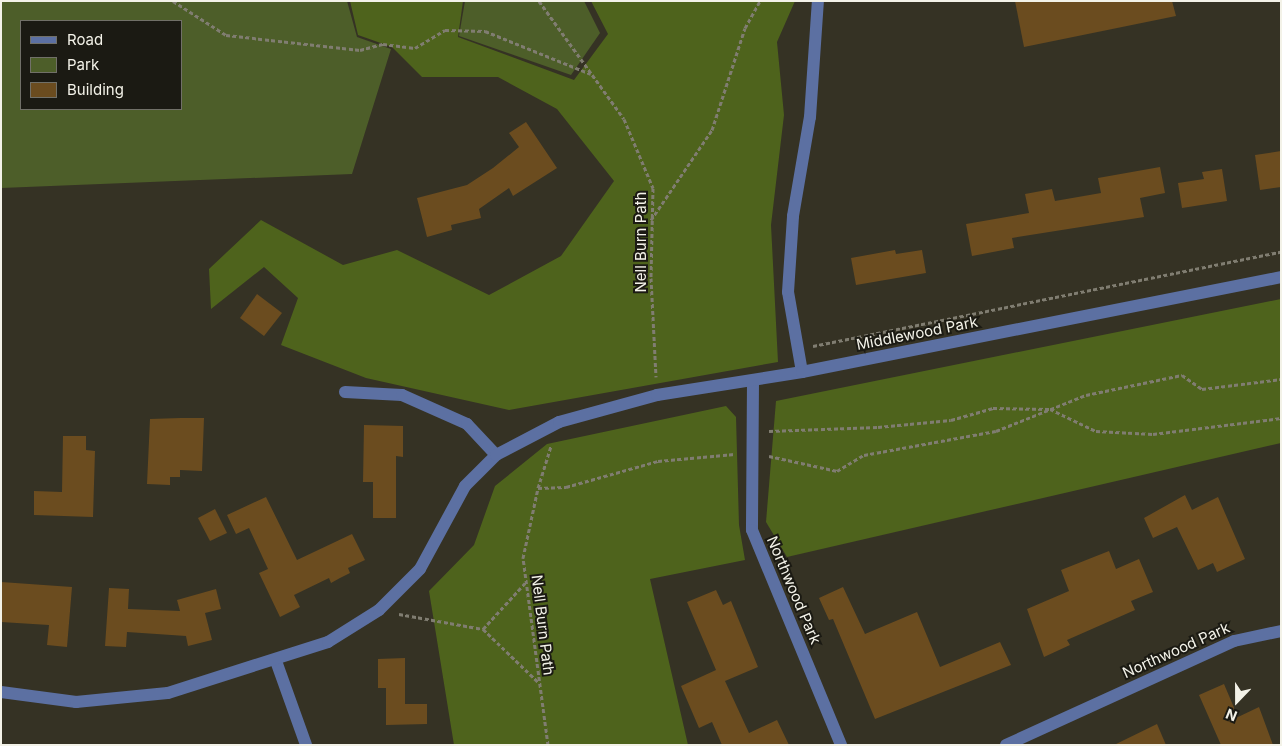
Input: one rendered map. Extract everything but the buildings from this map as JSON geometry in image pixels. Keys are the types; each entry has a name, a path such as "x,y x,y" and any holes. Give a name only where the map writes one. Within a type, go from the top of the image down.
{"street":[{"path":"802,372 796,349 788,292 793,216 810,117 818,1"},
{"name":"Middlewood Park","path":"1,692 76,702 168,693 276,661 328,642 379,610 420,569 465,486 496,455 559,422 658,395 802,372 1281,277"},
{"name":"Northwood Park","path":"753,381 752,530 841,745"},
{"path":"346,392 402,396 467,424 496,455"},
{"name":"Northwood Park","path":"1006,745 1234,641 1281,631"},
{"path":"276,661 306,745"}],"path":[{"path":"173,1 226,34 360,50 383,44 415,48 445,30 485,31 591,74"},
{"name":"Nell Burn Path","path":"539,1 624,119 653,188 651,220 658,395"},
{"path":"651,220 712,130 746,28 760,1"},
{"path":"796,349 1281,252"},
{"path":"538,488 566,487 658,461 753,453 837,471 864,455 996,431 1086,396 1182,375 1202,389 1281,379"},
{"path":"754,432 878,427 950,420 993,408 1050,409 1096,431 1153,434 1281,418"},
{"name":"Nell Burn Path","path":"548,745 538,682 523,558 538,488 559,422"},
{"path":"483,629 526,582"},
{"path":"379,610 483,629 538,682"}],"green space":[{"path":"1,1 347,1 357,37 391,49 352,174 1,188"},
{"path":"350,1 463,1 458,37 574,80 608,34 591,1 795,1 777,42 784,115 771,225 778,362 509,410 366,378 281,345 298,298 264,267 211,309 209,269 261,220 343,265 397,250 489,295 561,256 614,181 557,109 498,77 422,77 392,47 358,35"},
{"path":"465,1 584,1 600,33 571,75 459,36"},
{"path":"1281,299 1281,443 787,557 766,522 776,401"},
{"path":"726,406 736,417 739,525 745,560 650,579 688,745 454,745 429,591 474,545 495,486 547,444"}]}
